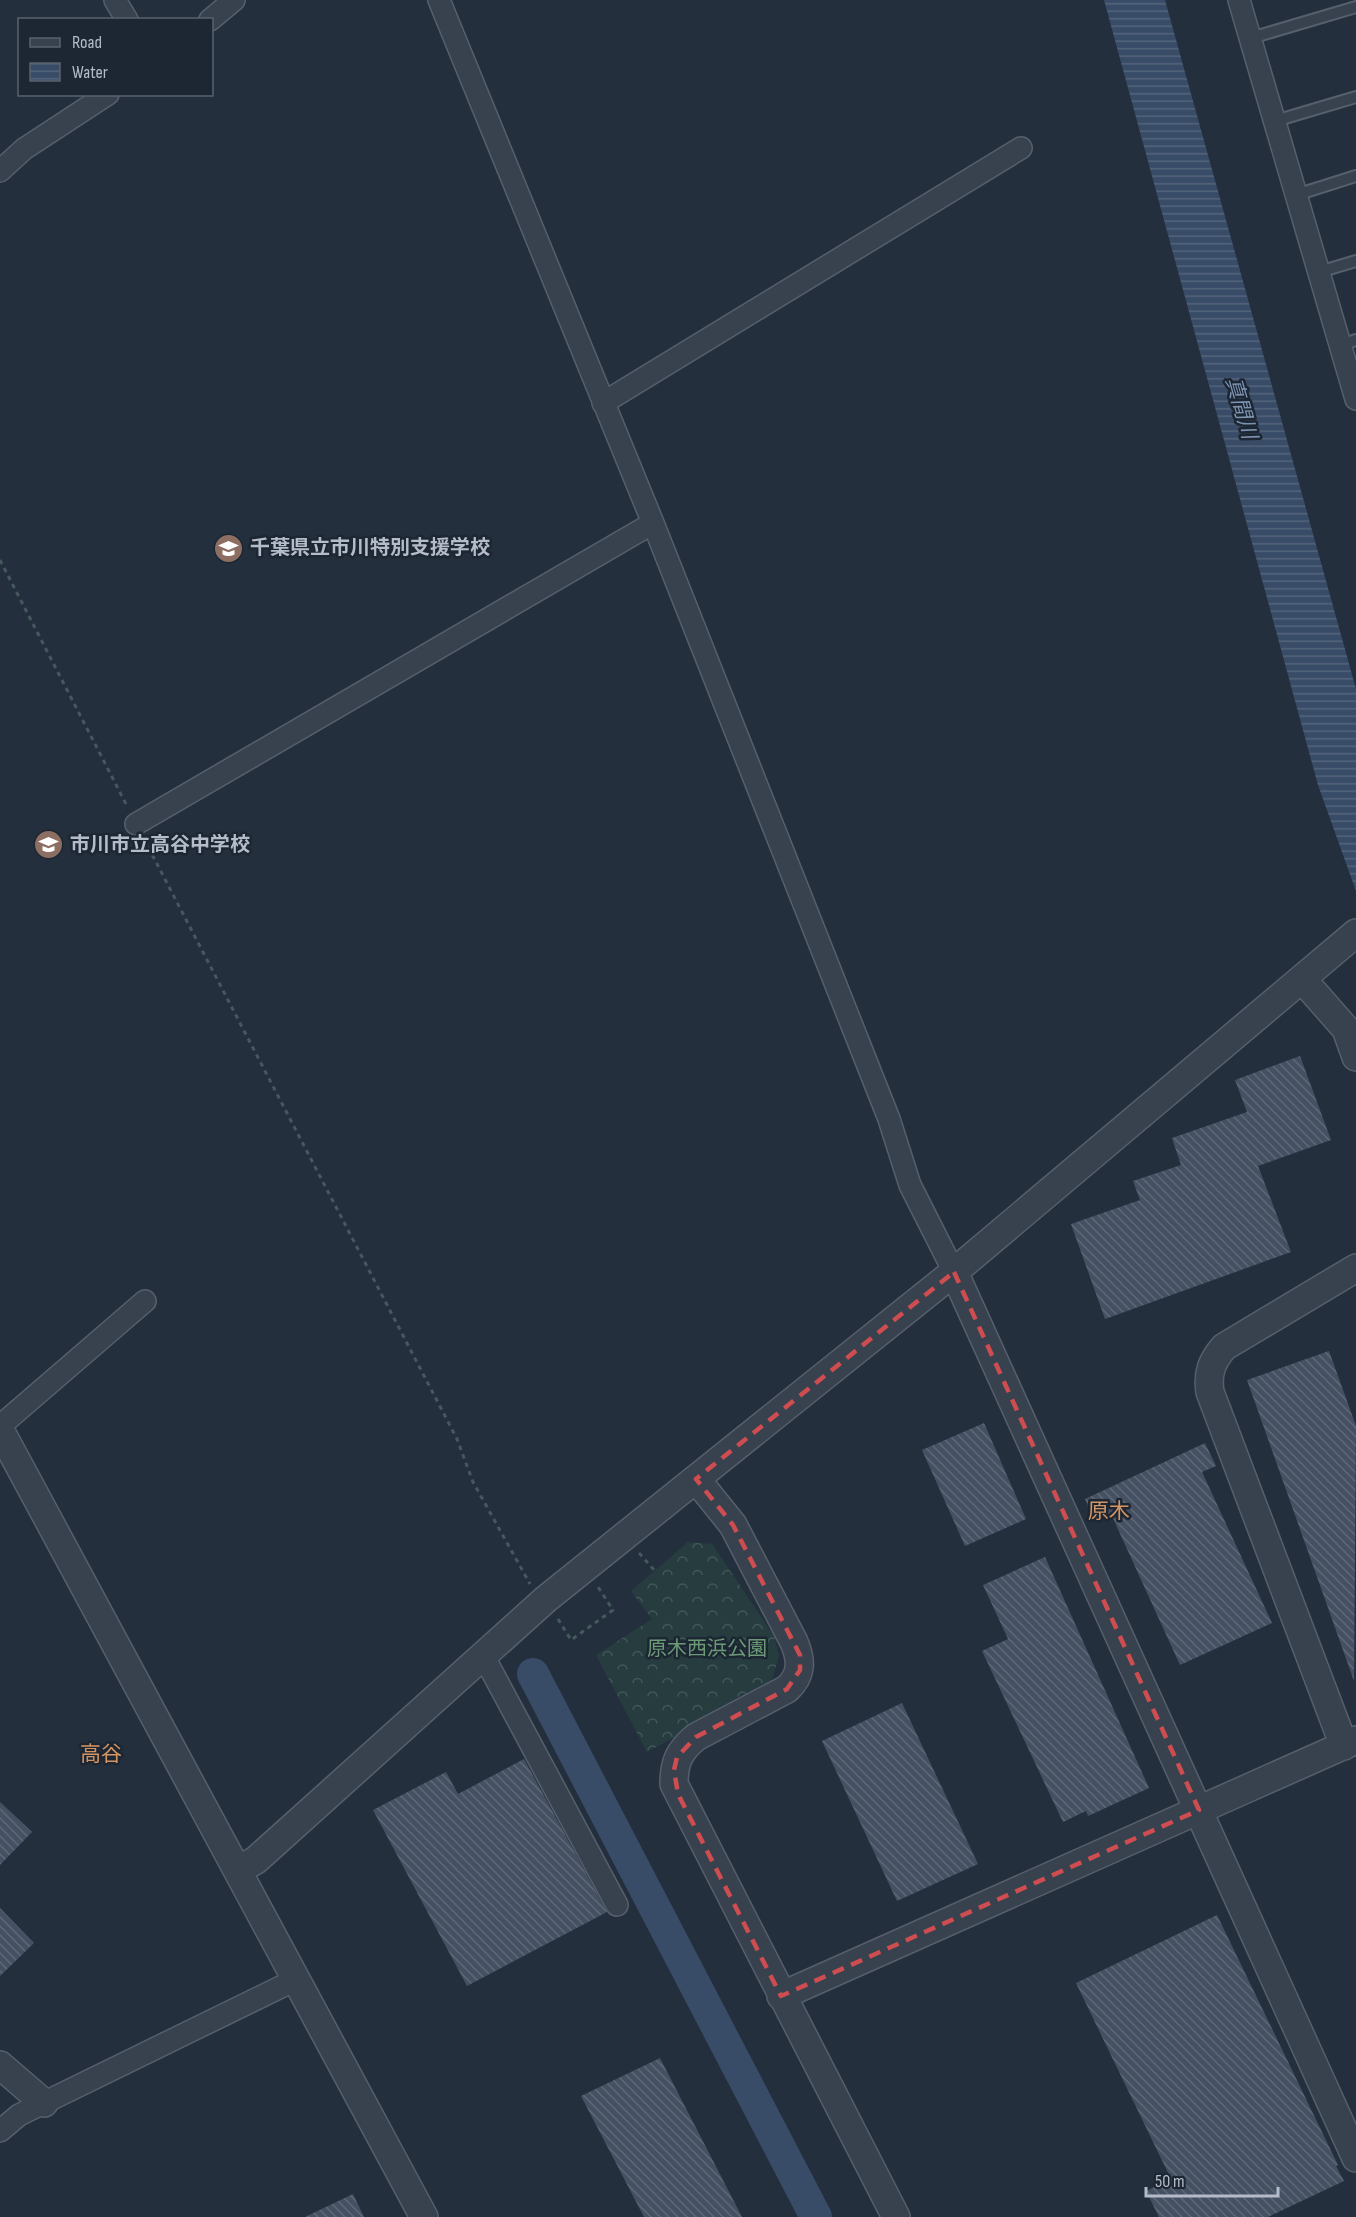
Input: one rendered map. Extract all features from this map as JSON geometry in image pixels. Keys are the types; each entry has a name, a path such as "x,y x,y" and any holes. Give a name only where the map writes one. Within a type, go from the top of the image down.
{"street":[{"path":"115,0 126,18"},
{"path":"212,18 234,0"},
{"path":"439,0 653,523 889,1119 910,1185 954,1272 1030,1437 1061,1514 1199,1810 1356,2158"},
{"path":"1239,0 1319,272 1348,342 1356,399"},
{"path":"0,171 24,149 105,96"},
{"path":"603,403 1021,148"},
{"path":"136,824 653,523"},
{"path":"239,1870 256,1860 544,1601 954,1272 1355,934"},
{"path":"1302,979 1346,1029 1356,1057"},
{"path":"781,1996 1350,1743 1210,1392 1209,1382 1211,1365 1224,1347 1356,1268"},
{"path":"145,1301 0,1428 424,2217"},
{"path":"696,1479 733,1525 800,1655 800,1670 795,1682 787,1689 696,1737 677,1757 674,1770 678,1794 896,2217"},
{"path":"483,1655 617,1905"},
{"path":"0,2131 19,2115 297,1979"},
{"path":"0,2065 44,2103"}],"lane":[{"path":"1251,38 1356,7"},
{"path":"1275,121 1356,97"},
{"path":"1296,195 1356,176"},
{"path":"1319,272 1356,261"}],"path":[{"path":"0,560 458,1439 473,1482 544,1601 571,1640 613,1610 597,1586"},
{"path":"638,1552 655,1571"}],"highlighted area":[{"path":"954,1272 1199,1810 781,1996 678,1794 674,1770 677,1757 696,1737 787,1689 800,1670 800,1655 733,1525 696,1479"}],"green space":[{"name":"原木西浜公園","path":"688,1542 712,1544 774,1636 779,1656 773,1677 757,1694 647,1752 596,1655 652,1619 631,1591"}],"water":[{"name":"真間川","path":"1104,0 1165,0 1356,689 1356,891 1318,785"}],"building":[{"path":"1300,1056 1331,1140 1258,1166 1291,1252 1105,1319 1071,1224 1140,1200 1133,1181 1181,1165 1172,1138 1247,1112 1235,1080"},
{"path":"1329,1351 1356,1426 1354,1681 1247,1380"},
{"path":"984,1423 1026,1519 965,1546 922,1450"},
{"path":"1205,1443 1216,1466 1202,1472 1272,1623 1180,1665 1111,1514 1095,1521 1085,1499"},
{"path":"1045,1557 1149,1788 1088,1816 1086,1811 1063,1822 982,1651 1008,1639 983,1585"},
{"path":"902,1703 978,1864 897,1901 822,1741"},
{"path":"524,1759 607,1912 467,1986 373,1810 446,1772 458,1794"},
{"path":"0,1802 32,1832 0,1865"},
{"path":"0,1908 34,1943 0,1976"},
{"path":"1217,1915 1344,2181 1268,2217 1159,2217 1146,2191 1171,2179 1076,1983"},
{"path":"660,2058 742,2217 644,2217 581,2096"},
{"path":"353,2194 364,2217 305,2217"}],"waterway":[{"path":"533,1674 816,2217"}],"place":[{"name":"千葉県立市川特別支援学校","path":"229,548"},
{"name":"市川市立高谷中学校","path":"49,845"}],"district":[{"name":"原木","path":"1109,1511"},
{"name":"高谷","path":"101,1754"}]}
